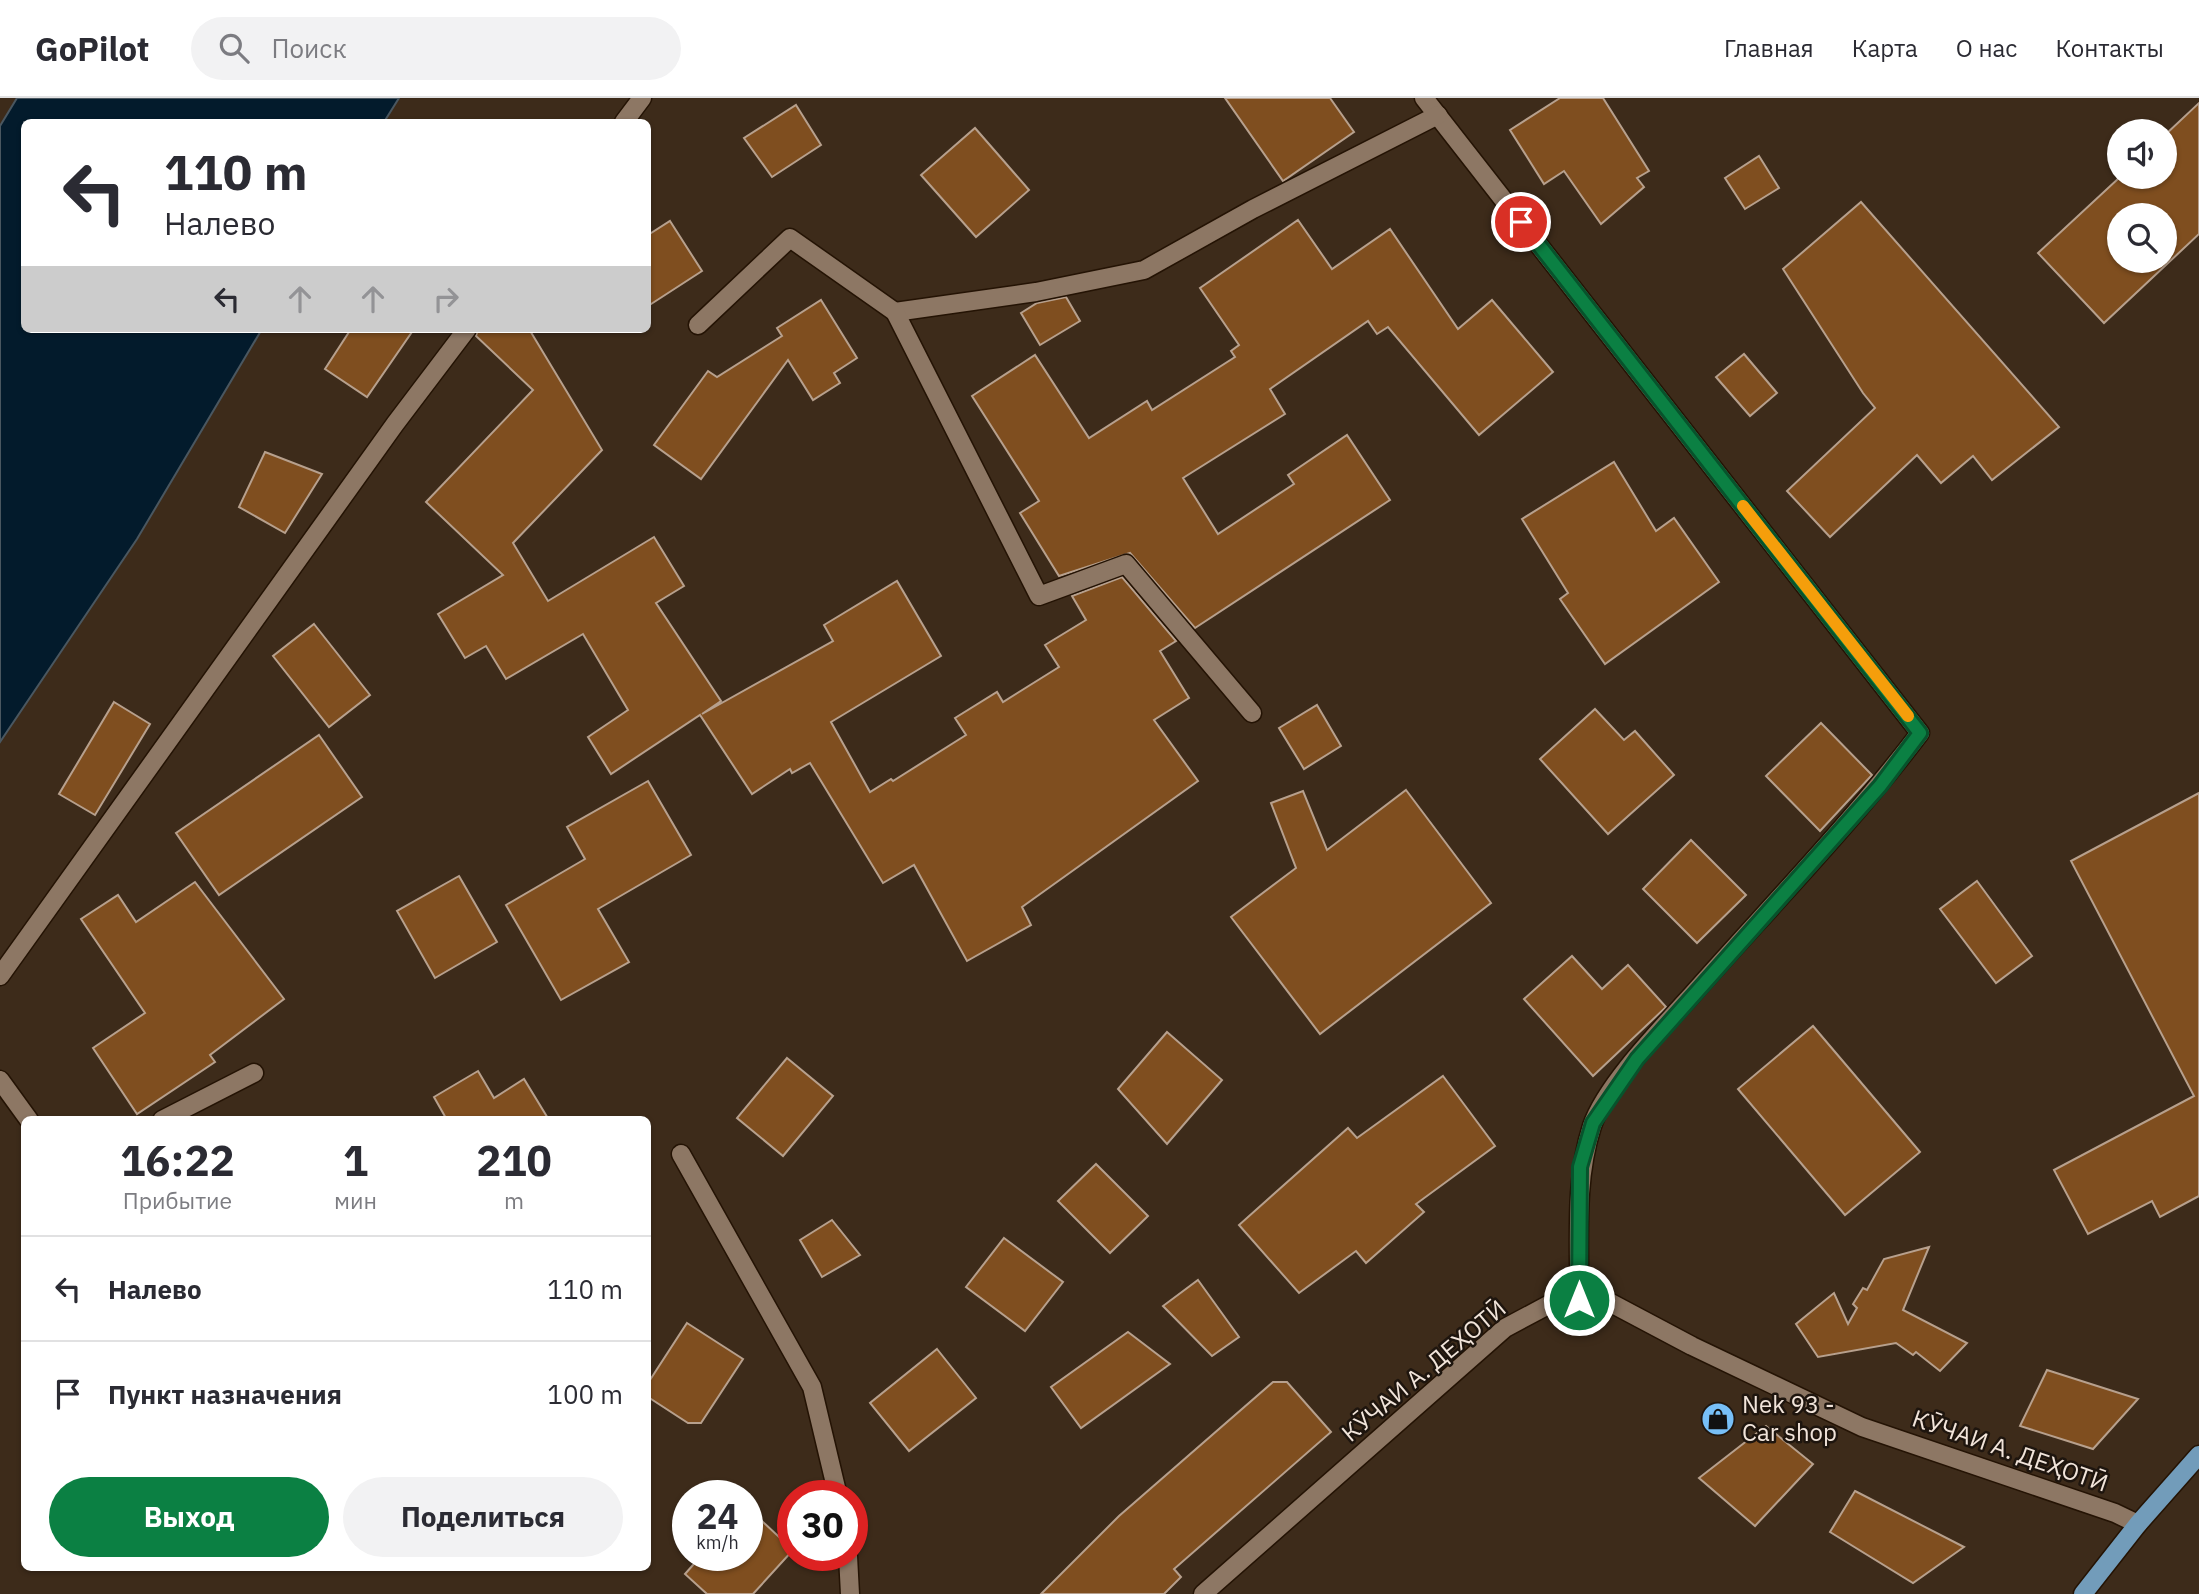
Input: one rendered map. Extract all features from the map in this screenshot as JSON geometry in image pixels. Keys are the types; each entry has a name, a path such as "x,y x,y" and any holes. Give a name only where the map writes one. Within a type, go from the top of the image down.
{"main road":[{"path":"2083,1594 2138,1524 2199,1455"}],"street":[{"path":"626,119 642,98"},
{"path":"1424,98 1920,733 1880,786 1621,1077 1593,1123 1580,1167 1579,1300"},
{"path":"895,312 1036,292 1143,270 1438,114"},
{"path":"698,325 790,238 895,312 1039,596 1126,564 1252,713"},
{"path":"0,976 395,424 464,333"},
{"path":"170,1116 254,1073"},
{"path":"0,1080 26,1116"},
{"path":"681,1154 812,1387 834,1480"},
{"name":"КӮЧАИ А. ДЕҲОТӢ","path":"1202,1594 1505,1328 1550,1304 1579,1300 1609,1302 1862,1427 2115,1513 2138,1524"},
{"path":"849,1571 850,1594"}],"water":[{"path":"17,98 399,98 386,119 21,119 21,333 260,333 137,539 0,742 0,126"}],"building":[{"path":"1225,98 1330,98 1354,132 1283,181"},
{"path":"1560,98 1603,98 1649,171 1637,178 1644,187 1601,224 1564,171 1544,184 1510,130"},
{"path":"2199,103 2199,234 2177,255 2177,203 2107,203 2107,273 2157,273 2104,323 2038,253 2107,189 2177,189 2177,124"},
{"path":"796,105 821,145 772,177 744,138"},
{"path":"975,128 1029,190 976,237 921,175"},
{"path":"1759,156 1779,188 1745,209 1725,178"},
{"path":"1861,202 2059,427 1992,480 1973,456 1941,483 1917,455 1830,537 1787,491 1875,408 1783,269"},
{"path":"1298,220 1332,269 1390,229 1458,329 1492,300 1553,372 1479,435 1388,327 1377,334 1368,321 1270,389 1285,414 1183,478 1218,534 1294,484 1288,475 1347,435 1390,500 1195,628 1130,553 1059,576 1020,513 1039,501 972,396 1035,355 1089,438 1147,401 1152,410 1235,357 1231,351 1239,345 1200,288"},
{"path":"670,221 702,271 651,304 651,233"},
{"path":"1066,297 1080,321 1040,345 1021,313 1037,303"},
{"path":"821,300 857,358 834,373 840,383 813,400 788,360 701,479 654,445 708,371 717,377 782,336 777,328"},
{"path":"348,333 411,333 367,397 325,369"},
{"path":"477,333 531,333 602,450 513,543 548,601 654,537 684,586 656,603 721,701 702,714 833,641 824,625 897,581 941,656 831,722 870,792 891,779 893,781 966,735 955,718 997,692 1003,702 1059,667 1045,645 1086,620 1072,596 1122,577 1176,641 1160,651 1189,698 1154,720 1198,781 1022,907 1031,925 967,961 914,865 883,883 810,763 792,773 790,769 752,794 700,715 611,774 588,737 628,710 583,634 506,679 486,646 465,658 438,614 503,575 426,502 533,390 476,336"},
{"path":"1744,354 1777,393 1750,416 1716,377"},
{"path":"265,452 322,474 285,533 239,507"},
{"path":"1614,462 1656,531 1674,518 1719,582 1605,664 1560,599 1568,593 1522,519"},
{"path":"314,624 370,695 329,727 273,656"},
{"path":"114,702 150,724 95,815 59,794"},
{"path":"1317,705 1341,746 1304,769 1279,728"},
{"path":"1595,709 1624,740 1635,731 1674,775 1608,834 1540,759"},
{"path":"1821,723 1872,775 1820,831 1766,776"},
{"path":"319,735 362,797 219,895 176,833"},
{"path":"648,781 691,855 598,909 629,962 561,1000 506,905 585,859 567,827"},
{"path":"1406,790 1491,903 1320,1034 1231,917 1296,868 1271,803 1303,791 1327,850"},
{"path":"2199,793 2199,1196 2160,1217 2152,1201 2088,1234 2054,1170 2194,1096 2071,861"},
{"path":"1691,840 1746,895 1697,943 1643,889"},
{"path":"459,876 497,942 435,978 397,911"},
{"path":"1977,881 2032,956 1996,983 1940,909"},
{"path":"195,882 284,999 210,1055 215,1062 137,1114 93,1048 145,1013 81,919 118,895 136,922"},
{"path":"1572,956 1602,989 1628,965 1666,1007 1593,1076 1524,999"},
{"path":"1813,1026 1920,1152 1845,1215 1738,1089"},
{"path":"1167,1032 1222,1080 1167,1144 1118,1089"},
{"path":"787,1058 833,1096 783,1156 737,1118"},
{"path":"478,1071 494,1098 524,1079 547,1116 445,1116 434,1097"},
{"path":"1443,1076 1495,1146 1416,1204 1424,1212 1366,1263 1356,1251 1299,1293 1239,1225 1348,1128 1357,1138"},
{"path":"1096,1164 1148,1216 1110,1253 1058,1201"},
{"path":"832,1220 860,1255 822,1277 800,1240"},
{"path":"1004,1238 1063,1282 1025,1331 966,1287"},
{"path":"1929,1247 1903,1310 1967,1343 1940,1371 1916,1352 1913,1355 1896,1343 1818,1357 1796,1324 1834,1293 1848,1324 1857,1308 1853,1304 1863,1288 1867,1290 1884,1259"},
{"path":"1198,1280 1239,1337 1212,1356 1163,1306"},
{"path":"687,1323 743,1359 701,1423 688,1423 651,1399 651,1378"},
{"path":"1128,1332 1170,1364 1081,1428 1051,1387"},
{"path":"937,1349 976,1398 909,1451 870,1403"},
{"path":"2047,1370 2138,1399 2093,1449 2020,1426"},
{"path":"1273,1382 1287,1382 1331,1432 1174,1569 1181,1577 1164,1594 1041,1594 1119,1516"},
{"path":"1766,1426 1813,1464 1755,1526 1699,1478"},
{"path":"1855,1491 1964,1547 1913,1583 1830,1532"},
{"path":"763,1522 777,1535 777,1568 753,1594 707,1594 685,1574 688,1571 763,1571"}],"slow traffic":[{"path":"1743,506 1908,716"}],"place":[{"name":"Nek 93 - Car shop","path":"1718,1419"}],"route":[{"path":"1521,222 1920,733 1880,786 1668,1021 1621,1077 1593,1123 1580,1167 1579,1300"}]}
